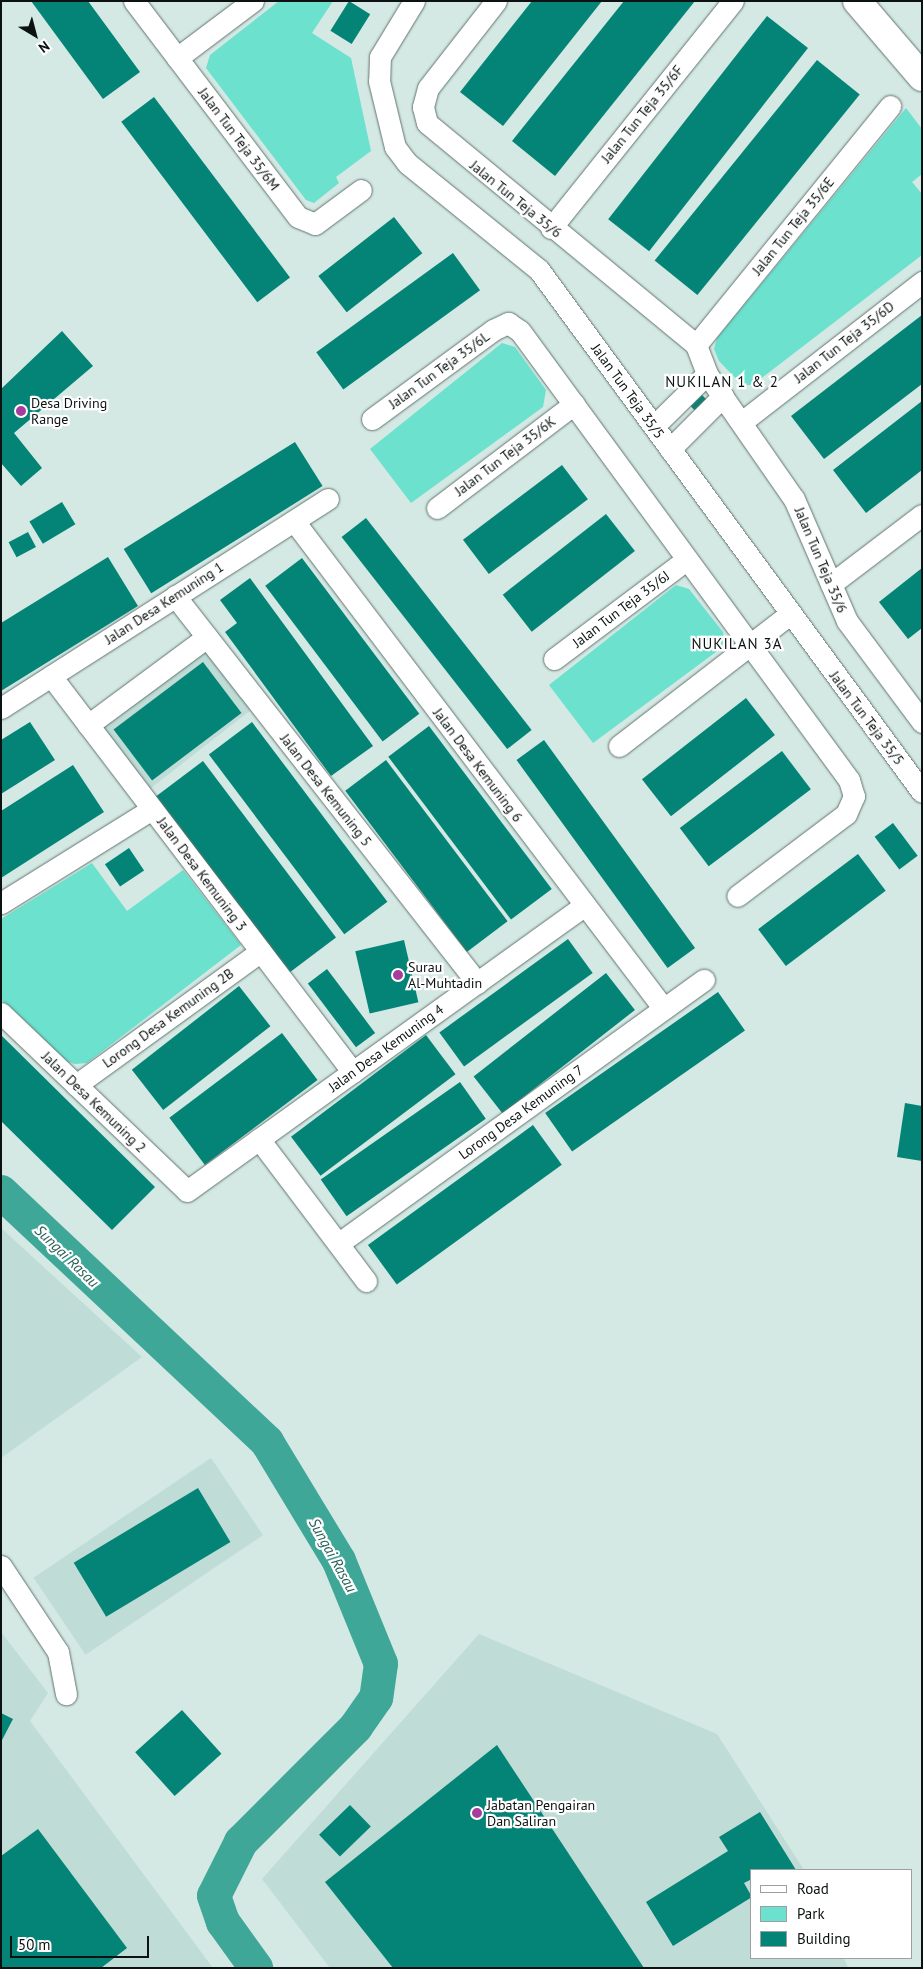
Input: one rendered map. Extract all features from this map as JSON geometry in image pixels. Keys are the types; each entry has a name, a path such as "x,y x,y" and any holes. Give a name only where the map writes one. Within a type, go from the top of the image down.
{"street":[{"name":"Jalan Tun Teja 35/6M","path":"134,1 298,217 315,224 361,190"},
{"path":"177,58 253,1"},
{"name":"Jalan Tun Teja 35/5","path":"414,1 380,57 380,81 395,147 407,163 539,270 922,792"},
{"name":"Jalan Tun Teja 35/6","path":"496,1 428,88 423,107 427,124 551,228 696,345 707,374 743,421 794,498 847,621 922,722"},
{"name":"Jalan Tun Teja 35/6F","path":"551,228 733,1"},
{"path":"857,1 922,77"},
{"name":"Jalan Tun Teja 35/6E","path":"696,345 890,106"},
{"name":"Jalan Tun Teja 35/6D","path":"743,421 922,282"},
{"name":"Jalan Tun Teja 35/6L","path":"372,419 508,323 520,331 574,404"},
{"path":"654,426 707,374"},
{"path":"670,450 723,396"},
{"path":"574,404 849,780 854,796 846,814 737,896"},
{"name":"Jalan Tun Teja 35/6K","path":"437,508 574,404"},
{"name":"Jalan Desa Kemuning 1","path":"1,708 328,499"},
{"path":"831,584 922,515"},
{"name":"Jalan Desa Kemuning 6","path":"294,521 584,906 664,1009"},
{"name":"Jalan Tun Teja 35/6J","path":"554,659 687,559"},
{"name":"Jalan Desa Kemuning 5","path":"175,596 477,983"},
{"path":"619,746 790,614"},
{"path":"88,725 207,637"},
{"name":"Jalan Desa Kemuning 3","path":"51,676 352,1072"},
{"path":"1,902 152,808"},
{"name":"Jalan Desa Kemuning 4","path":"187,1191 584,906"},
{"name":"Lorong Desa Kemuning 2B","path":"76,1085 261,951"},
{"name":"Lorong Desa Kemuning 7","path":"338,1244 704,980"},
{"name":"Jalan Desa Kemuning 2","path":"1,1013 187,1191"},
{"path":"260,1138 366,1281"},
{"path":"1,1566 58,1652 66,1694"}],"shaded area":[{"path":"206,646 254,707 150,789 102,727"},
{"path":"1,1228 142,1357 1,1458"},
{"path":"211,1458 263,1535 86,1655 34,1578"},
{"path":"1,1632 48,1693 30,1721 213,1968 1,1968"},
{"path":"479,1634 717,1734 803,1869 750,1869 750,1959 844,1959 848,1968 330,1968 262,1879"}],"green space":[{"path":"279,1 333,1 312,33 351,58 371,151 336,177 339,183 314,203 306,200 206,68 210,55"},
{"path":"906,108 922,129 922,174 912,182 922,194 922,255 754,384 743,386 719,361 714,349 717,338"},
{"path":"502,343 515,347 546,390 543,407 411,503 370,449"},
{"path":"676,585 689,589 723,632 725,641 720,649 593,743 549,685"},
{"path":"92,863 127,911 183,870 241,945 87,1063 75,1064 59,1059 1,999 1,919"}],"building":[{"path":"31,1 88,1 140,72 103,99"},
{"path":"349,1 370,14 352,44 330,31"},
{"path":"532,1 602,1 503,126 460,92"},
{"path":"624,1 695,1 555,176 512,141"},
{"path":"767,16 808,48 649,251 608,219"},
{"path":"817,60 860,95 697,295 655,261"},
{"path":"154,97 290,277 257,302 121,122"},
{"path":"394,217 422,253 347,312 318,276"},
{"path":"453,253 480,290 343,390 316,352"},
{"path":"922,315 922,384 824,459 791,416"},
{"name":"Desa Driving Range","path":"62,331 93,366 14,433 42,468 21,486 1,463 1,389"},
{"path":"702,395 709,402 698,413 691,406"},
{"path":"922,401 922,470 866,513 833,470"},
{"path":"295,442 323,486 151,593 124,549"},
{"path":"562,465 588,499 489,574 463,540"},
{"path":"62,502 75,524 43,544 29,522"},
{"path":"606,514 635,551 532,632 503,595"},
{"path":"366,518 532,730 507,749 342,537"},
{"path":"28,532 36,547 17,557 9,542"},
{"path":"108,557 138,606 1,691 1,623"},
{"path":"302,558 419,714 383,741 265,586"},
{"path":"922,568 922,628 908,639 879,602"},
{"path":"250,578 373,746 331,776 225,632 237,623 220,600"},
{"path":"203,662 242,713 152,781 114,729"},
{"path":"746,698 775,735 671,816 642,779"},
{"path":"30,722 55,760 1,794 1,740"},
{"path":"252,722 387,902 344,934 209,754"},
{"path":"429,726 552,889 511,920 388,757"},
{"path":"544,740 695,948 668,968 516,760"},
{"path":"782,751 811,789 709,866 680,828"},
{"path":"386,760 508,921 467,952 345,791"},
{"path":"203,761 336,937 289,973 156,797"},
{"path":"73,765 104,812 1,878 1,811"},
{"path":"893,823 918,856 899,870 875,837"},
{"path":"129,848 144,870 120,887 105,864"},
{"path":"858,854 886,891 786,966 758,929"},
{"path":"568,939 593,973 464,1066 439,1032"},
{"path":"404,940 418,1002 370,1014 355,951"},
{"path":"327,969 375,1033 356,1047 308,983"},
{"path":"606,973 635,1010 503,1113 474,1076"},
{"path":"239,986 270,1026 163,1110 132,1070"},
{"path":"718,992 745,1031 572,1152 545,1113"},
{"path":"282,1033 318,1080 205,1165 169,1118"},
{"path":"1,1035 155,1187 112,1230 1,1121"},
{"path":"426,1035 455,1074 321,1176 291,1137"},
{"path":"460,1082 486,1119 347,1216 321,1180"},
{"path":"905,1103 922,1106 922,1161 897,1157"},
{"path":"533,1125 562,1165 397,1285 368,1245"},
{"path":"198,1488 230,1542 106,1617 74,1563"},
{"path":"182,1710 221,1754 175,1796 135,1752"},
{"path":"1,1713 13,1719 1,1742"},
{"name":"Jabatan Pengairan Dan Saliran","path":"497,1745 644,1968 393,1968 325,1882"},
{"path":"350,1805 371,1827 340,1856 319,1835"},
{"path":"760,1812 795,1869 750,1869 750,1880 744,1883 750,1894 750,1898 673,1946 646,1902 728,1851 719,1837"},
{"path":"38,1829 127,1948 101,1968 1,1968 1,1856"}],"waterway":[{"name":"Sungai Rasau","path":"1,1192 267,1442 339,1561 381,1664 376,1698 356,1727 241,1842 214,1896 223,1922 256,1968"}],"place":[{"name":"Desa Driving Range","path":"21,411"},
{"name":"Surau Al-Muhtadin","path":"398,975"},
{"name":"Jabatan Pengairan Dan Saliran","path":"477,1813"}],"district":[{"name":"NUKILAN 1 & 2","path":"722,382"},
{"name":"NUKILAN 3A","path":"737,644"}]}
